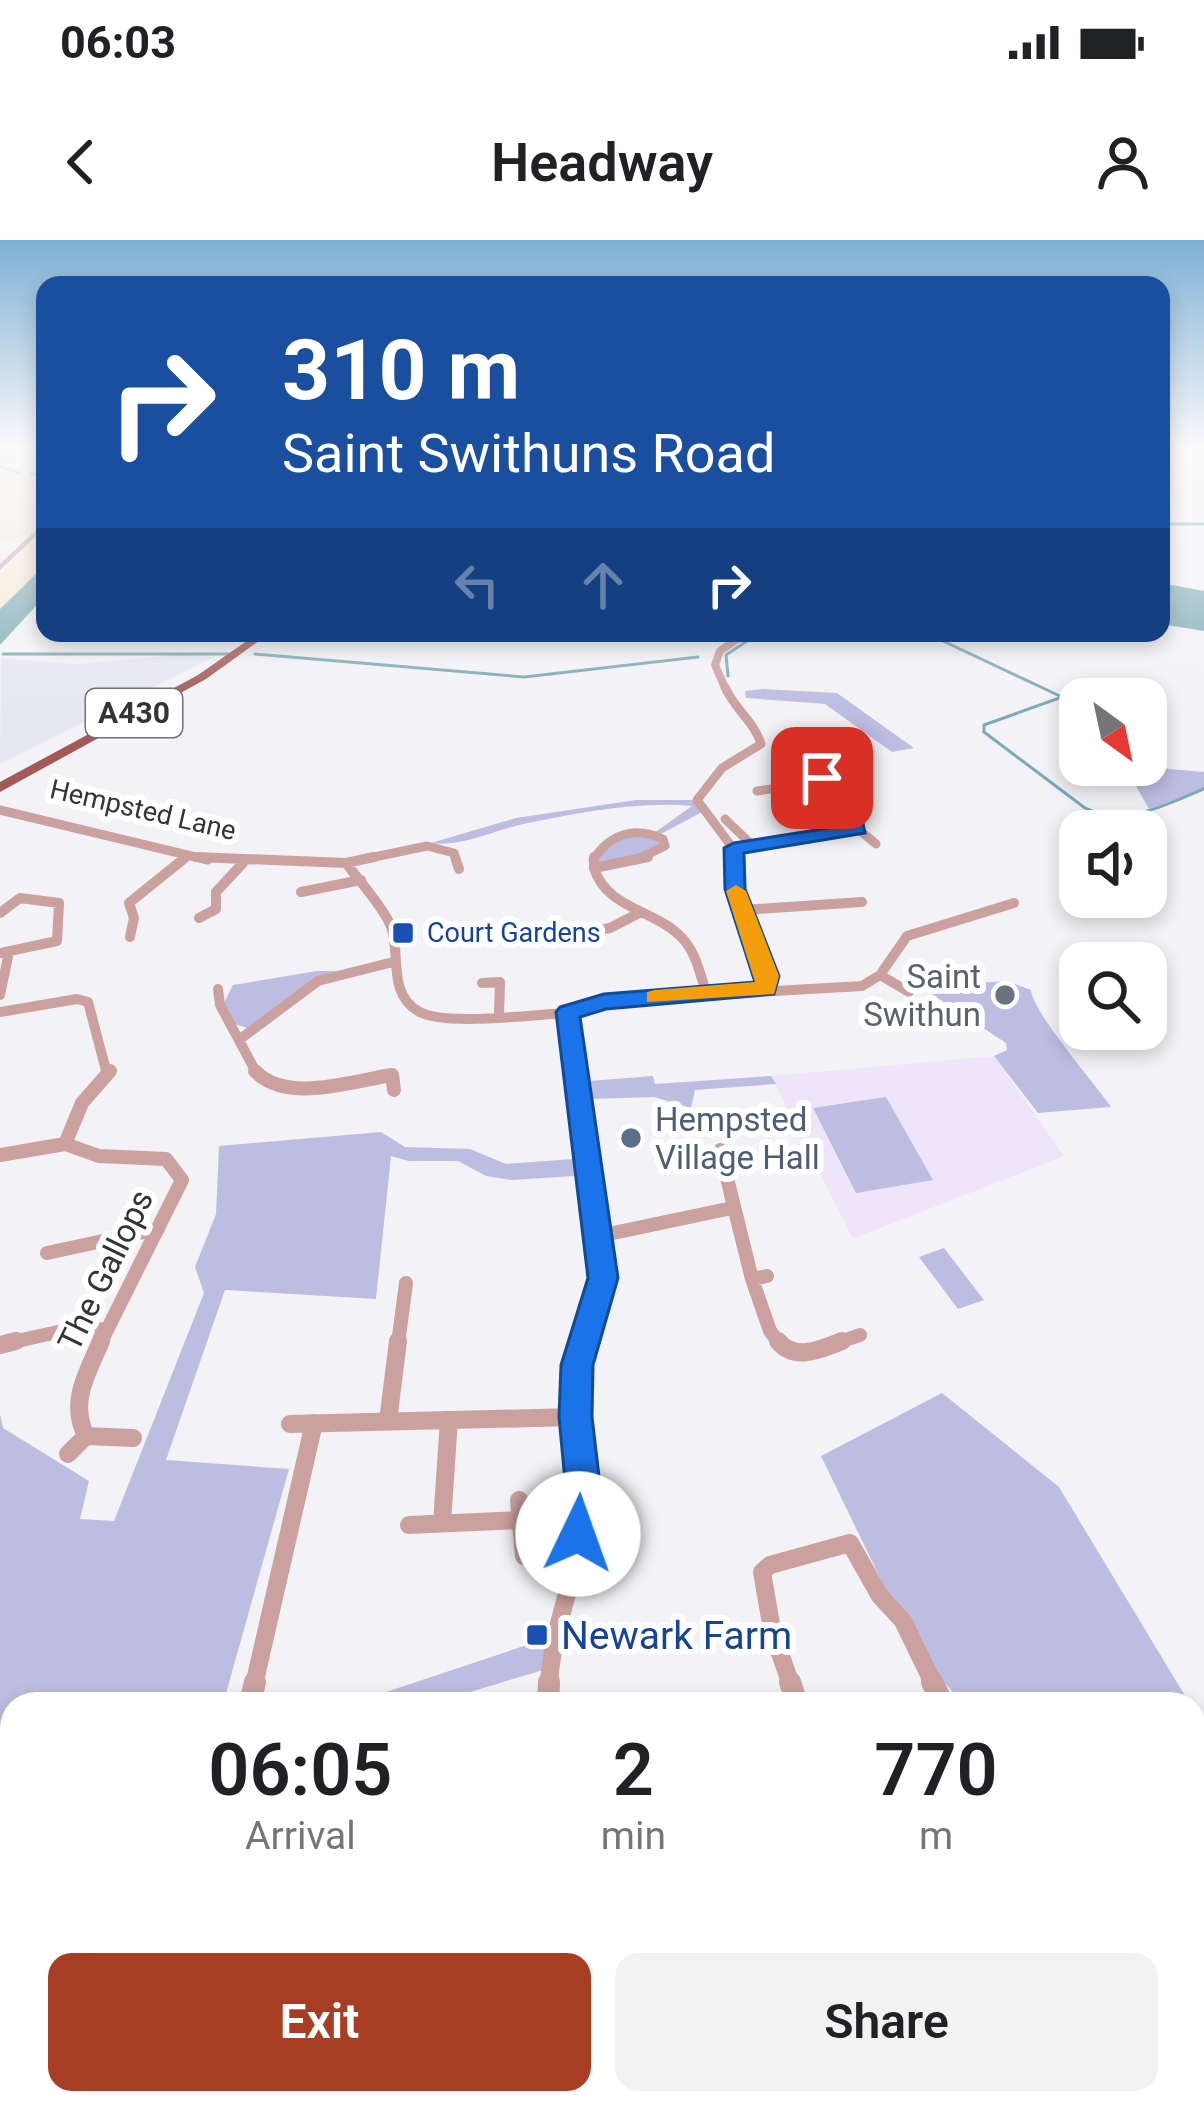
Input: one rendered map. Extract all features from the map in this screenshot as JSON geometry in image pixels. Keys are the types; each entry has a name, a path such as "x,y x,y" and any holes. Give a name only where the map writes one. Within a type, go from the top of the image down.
{"main road":[{"name":"A430","path":"0,788 214,670 253,642"}],"street":[{"path":"0,568 33,535"},
{"path":"733,642 720,651 715,665 735,711 756,727 761,743 722,768 697,800 734,848 735,889 767,976 766,989"},
{"path":"757,791 778,793 832,780 854,800 858,829 876,844"},
{"name":"Hempsted Lane","path":"0,810 64,821 187,856 243,863 346,863 427,846 450,850 459,869"},
{"path":"725,819 752,845"},
{"path":"734,848 858,829"},
{"path":"593,868 653,856 665,846 663,839 642,830 616,836 596,852 593,868 601,889 685,941 706,992"},
{"path":"130,937 134,918 129,904 187,856"},
{"path":"199,918 216,908 217,892 243,863"},
{"path":"346,863 392,927 393,962 402,992 418,1011 446,1017 568,1012 604,1001 706,992 862,986 880,975 908,936 1014,903"},
{"path":"302,892 361,880"},
{"path":"0,913 20,898 59,903 62,910 56,941 4,953 0,995"},
{"path":"742,910 862,902"},
{"path":"573,934 610,928 641,912"},
{"path":"239,1040 259,1032 308,986 340,971 393,962"},
{"path":"880,975 909,992"},
{"path":"482,983 500,982 500,1015"},
{"path":"219,989 220,1005 256,1073 277,1086 300,1089 392,1076"},
{"path":"0,1012 77,998 88,1002 110,1071 75,1114 65,1144"},
{"path":"549,1692 584,1502 575,1417 577,1365 603,1278 568,1012"},
{"name":"The Gallops","path":"0,1155 65,1144 99,1156 166,1160 182,1180 106,1329 78,1397 77,1418 86,1436"},
{"path":"724,1146 732,1208 759,1277 757,1296 775,1340 795,1354 860,1335"},
{"path":"598,1236 732,1208"},
{"path":"47,1253 69,1254 158,1229"},
{"path":"388,1421 406,1283"},
{"path":"0,1345 67,1330 106,1329"},
{"path":"290,1424 575,1417"},
{"path":"442,1523 449,1420"},
{"path":"253,1692 314,1423"},
{"path":"68,1454 86,1436 133,1438"},
{"path":"409,1525 520,1510 524,1556"},
{"path":"793,1692 772,1630 762,1572 770,1565 850,1544 880,1596 903,1621 937,1692"}],"shaded area":[{"path":"0,535 36,535 36,574 0,609 0,575 25,549 18,548 18,542 0,542"},
{"path":"36,574 36,606 0,645 0,609"},
{"path":"1170,585 1204,591 1204,631 1170,625"},
{"path":"216,656 0,764 1,658 78,664"},
{"path":"745,691 837,693 914,748 892,752 825,704 746,698"},
{"path":"1167,769 1204,772 1204,789 1149,809 1136,786 1167,786"},
{"path":"636,800 697,800 704,811 659,835 665,846 616,866 592,861 616,836 654,833 692,806 607,809 523,824 466,841 431,843 516,818"},
{"path":"336,971 250,1029 235,1024 224,1003 233,985"},
{"path":"1007,981 1031,990 1059,1039 1059,1050 1068,1050 1111,1107 1038,1113 994,1056 1007,1050 1006,1043 921,987"},
{"path":"994,1056 1064,1156 853,1239 771,1076"},
{"path":"653,1076 655,1084 771,1076 776,1084 695,1090 691,1108 654,1097 591,1099 589,1081"},
{"path":"886,1097 933,1180 856,1193 813,1108"},
{"path":"381,1132 405,1147 470,1149 506,1164 587,1158 590,1175 512,1180 486,1176 458,1161 409,1161 391,1156 376,1299 225,1290 166,1460 289,1469 226,1692 0,1692 0,1414 3,1428 89,1481 80,1519 114,1521 204,1293 195,1267 216,1214 219,1146"},
{"path":"944,1248 984,1300 958,1309 919,1257"},
{"path":"942,1393 1059,1487 1183,1692 953,1692 885,1588 821,1456"},
{"path":"557,1635 550,1668 470,1692 386,1692"}],"waterway":[{"path":"728,676 726,655 746,642"},
{"path":"945,642 1062,697 984,725 984,732 1085,808 1131,815 1204,789"},
{"path":"3,654 229,654"},
{"path":"255,654 524,677 698,657"}],"slow traffic":[{"path":"655,997 766,989 767,976 736,891"}],"place":[{"name":"Court Gardens","path":"403,933"},
{"name":"Saint Swithun","path":"1005,995"},
{"name":"Hempsted Village Hall","path":"631,1138"},
{"name":"Newark Farm","path":"537,1635"}],"route":[{"path":"578,1534 584,1502 575,1417 577,1365 603,1278 568,1012 604,1001 766,989 767,976 735,889 734,848 858,829 854,800 832,780 822,778"}]}
